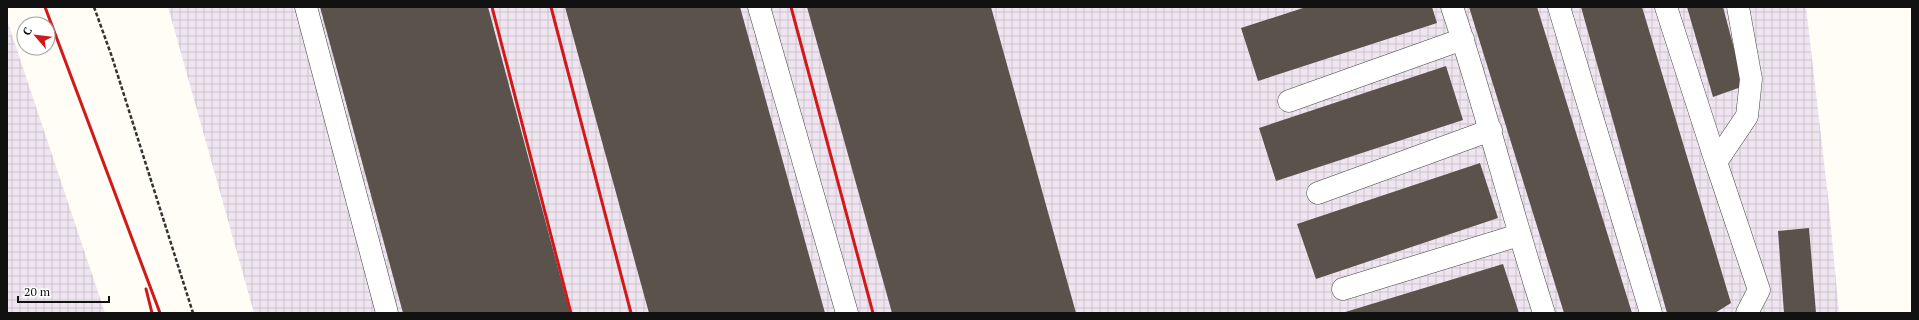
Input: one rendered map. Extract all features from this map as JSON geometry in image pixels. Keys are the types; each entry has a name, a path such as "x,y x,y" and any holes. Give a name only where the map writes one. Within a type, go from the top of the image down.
{"lane":[{"path":"306,7 387,313"},
{"path":"759,7 847,313"},
{"path":"1452,7 1491,130 1519,235 1544,313"},
{"path":"1559,7 1651,313"},
{"path":"1666,7 1759,290 1747,313"},
{"path":"1716,162 1747,116 1751,79 1738,7"},
{"path":"1289,101 1463,39"},
{"path":"1318,193 1491,130"},
{"path":"1343,289 1519,235"}],"path":[{"path":"94,7 112,57 193,313"}],"shaded area":[{"path":"168,7 1806,7 1828,196 1839,313 254,313"},
{"path":"7,20 16,47 16,56 19,56 105,313 7,313"}],"building":[{"path":"320,7 488,7 570,313 403,313"},
{"path":"565,7 740,7 825,313 649,313"},
{"path":"807,7 991,7 1076,313 892,313"},
{"path":"1306,7 1432,7 1437,23 1258,81 1241,28"},
{"path":"1469,7 1537,7 1632,313 1564,313"},
{"path":"1581,7 1642,7 1731,303 1715,313 1667,313"},
{"path":"1687,7 1723,7 1744,86 1713,97"},
{"path":"1446,66 1463,120 1276,181 1259,128"},
{"path":"1480,163 1498,218 1316,279 1297,224"},
{"path":"1809,228 1816,313 1784,313 1778,231"},
{"path":"1503,264 1519,313 1342,313"}],"railway":[{"path":"45,7 160,313"},
{"path":"492,7 571,313"},
{"path":"551,7 631,313"},
{"path":"791,7 873,313"},
{"path":"146,289 152,313"}]}
